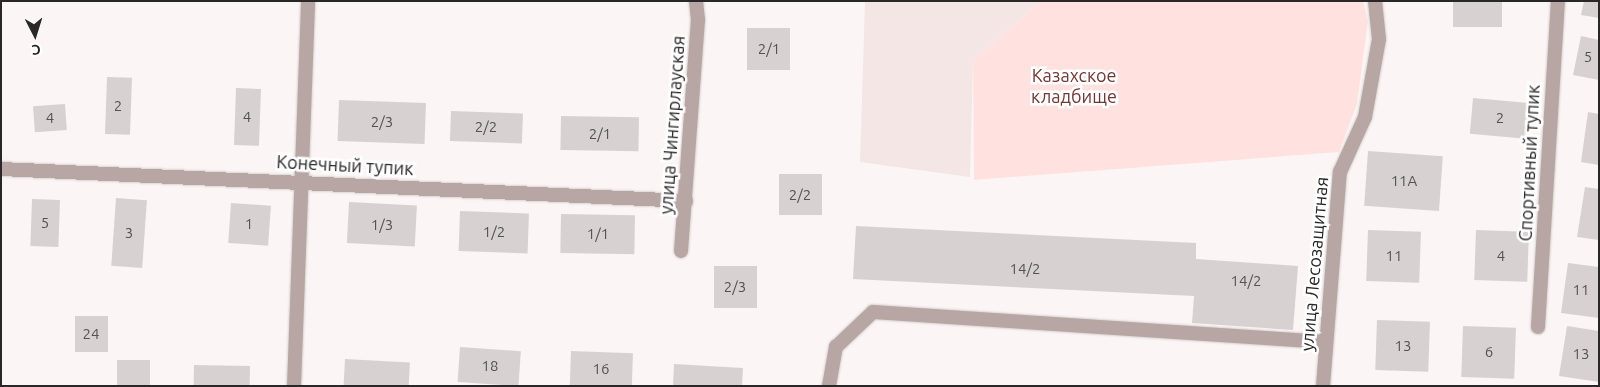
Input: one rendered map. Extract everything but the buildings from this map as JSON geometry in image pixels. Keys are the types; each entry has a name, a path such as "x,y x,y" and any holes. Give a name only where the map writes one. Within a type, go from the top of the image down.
{"street":[{"path":"294,386 308,1"},
{"name":"улица Чингирлауская","path":"681,252 698,20 696,1"},
{"name":"улица Лесозащитная","path":"1323,386 1340,172 1365,117 1379,39 1375,1"},
{"name":"Спортивный тупик","path":"1538,327 1558,1"},
{"name":"Конечный тупик","path":"1,169 686,200"},
{"path":"829,386 836,347 874,312 1326,342"}],"shaded area":[{"path":"865,1 1042,1 973,60 970,177 860,162"}],"green space":[{"name":"Казахское кладбище","path":"1042,1 1363,1 1368,21 1357,104 1339,152 974,180 973,60"}]}
